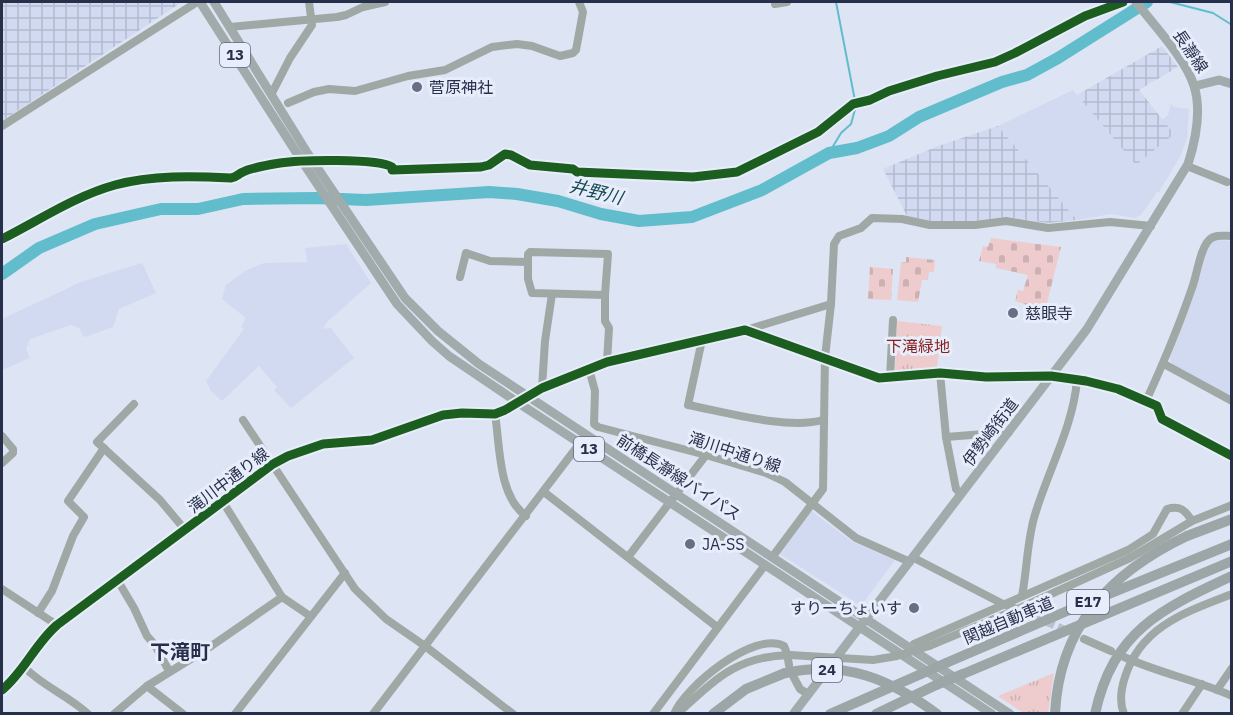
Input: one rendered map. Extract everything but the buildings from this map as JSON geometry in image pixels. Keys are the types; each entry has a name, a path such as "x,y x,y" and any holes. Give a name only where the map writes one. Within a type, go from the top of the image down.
{"highway":[{"path":"1055,714 1065,660 1079,628 1091,609 1115,582 1151,554 1187,536 1232,519"},
{"name":"関越自動車道","path":"830,714 1067,611 1232,544"},
{"name":"関越自動車道","path":"876,714 936,685 1232,561"},
{"path":"1095,714 1108,673 1124,646 1138,630 1166,608 1232,576"},
{"path":"712,714 788,663 813,669 832,668 865,674 903,691 938,714"}],"main road":[{"name":"前橋長瀞線バイパス","path":"199,2 397,304 432,342 518,402 992,714"},
{"name":"13","path":"214,2 272,93"},
{"name":"長瀞線","path":"1136,2 1186,68 1195,86 1219,80 1232,84"},
{"name":"伊勢崎街道","path":"794,713 1087,329 1187,165 1195,142 1197,124 1195,86"},
{"name":"前橋長瀞線バイパス","path":"272,93 308,154 405,298 419,315 456,347 528,397 1010,714"}],"street":[{"path":"2,126 199,2"},
{"path":"272,93 312,25 309,2"},
{"path":"230,27 346,15 363,7 386,2"},
{"path":"288,103 314,92 329,89 355,91 408,76 445,70 492,47 517,44 532,46 560,56 573,53 576,50 583,12 579,2"},
{"path":"776,5 787,2"},
{"path":"1187,165 1227,182"},
{"path":"773,556 823,489 825,357 834,244 839,236 861,228 872,218 902,219 930,225 975,225 1006,221 1048,228 1110,222 1151,226"},
{"path":"1146,401 1164,364 1193,286 1204,248 1210,239 1218,236 1232,236"},
{"path":"605,295 532,293 528,279 528,254 530,252 608,254 605,295 605,321 609,328 608,362"},
{"path":"460,277 466,253 490,261 528,262"},
{"path":"542,388 545,341 552,294"},
{"path":"589,369 608,362 745,330 831,304"},
{"path":"890,378 893,320"},
{"path":"745,330 879,378 940,373 986,377 1051,375 1118,389 1157,406 1162,419 1232,456"},
{"path":"702,340 688,405 786,422 809,424 823,420"},
{"path":"1164,364 1232,401"},
{"name":"滝川中通り線","path":"2,690 24,667 38,644 57,625 273,464 322,444 372,440 443,415 495,414 542,388 589,369 595,391 594,424 598,427 706,454 766,473 785,482 856,538 912,560 1003,604 1027,608"},
{"path":"940,373 946,437 956,489 961,494"},
{"path":"1022,596 1027,574 1028,545 1034,518 1075,401 1077,380"},
{"path":"134,404 98,442 160,500 186,531"},
{"path":"495,414 506,486 510,499 526,516"},
{"path":"243,420 355,589 386,619 513,714"},
{"path":"946,437 1009,432"},
{"path":"2,436 13,449 13,453 2,463"},
{"path":"373,714 580,443"},
{"path":"38,613 52,591 73,536 84,517 69,501 104,448"},
{"path":"628,557 706,454"},
{"path":"544,492 717,627"},
{"path":"223,502 282,597 310,616"},
{"path":"676,714 730,669 764,657 788,663 873,660 897,656 929,646 1006,614 1027,608 1131,558 1191,521 1232,505"},
{"path":"914,644 1003,604 1071,577 1139,543 1153,534 1167,509 1181,508 1186,511 1191,521"},
{"path":"652,714 765,565"},
{"path":"235,714 345,573"},
{"path":"118,581 147,636 155,645 169,671"},
{"path":"2,589 57,625"},
{"path":"1124,714 1120,697 1128,659 1151,634 1176,617 1232,594"},
{"path":"114,714 147,686 207,649 282,597"},
{"path":"1084,639 1111,651"},
{"path":"676,714 677,704 689,691 737,654 768,642 777,642 784,646 788,663 800,689 808,694"},
{"path":"1128,659 1232,696"},
{"path":"24,667 39,682 78,705 88,714"},
{"path":"1217,690 1232,668"},
{"path":"1182,714 1202,684"},
{"path":"147,686 183,714"}],"shaded area":[{"path":"2,2 182,2 2,121"},
{"path":"1162,46 1178,67 1139,90 1174,134 1136,165 1077,95"},
{"path":"1073,90 1136,165 1173,134 1162,120 1168,115 1171,104 1174,107 1189,109 1187,138 1181,155 1159,192 1141,215 1135,218 1111,214 1077,220 998,126"},
{"path":"998,126 1077,220 1048,223 1006,217 974,221 932,222 907,216 883,169 938,146"},
{"path":"1213,241 1231,241 1231,398 1172,364 1170,358 1193,298 1209,246"},
{"path":"346,244 371,283 327,322 323,329 331,328 354,358 291,408 274,390 277,387 259,366 222,401 211,391 206,381 244,329 241,327 246,318 222,299 226,285 245,271 264,263 307,262 305,248"},
{"path":"142,263 156,293 119,309 113,327 85,337 79,328 71,325 30,339 26,349 30,358 2,370 2,319 81,282"},
{"path":"810,510 851,541 895,560 863,603 858,604 780,554 780,550"}],"green space":[{"path":"991,238 1061,247 1045,311 1015,301 1018,290 1023,291 1028,275 996,268 996,264 979,261 983,246 988,247"},
{"path":"906,257 935,260 934,272 929,272 928,280 922,280 918,302 897,300 901,262 906,262"},
{"path":"870,267 893,269 891,300 868,299"},
{"name":"下滝緑地","path":"897,321 942,326 937,367 895,371"},
{"path":"1054,673 1048,713 1023,713 998,696"}],"waterway":[{"path":"829,153 841,133 851,124 856,106 836,2"},
{"name":"井野川","path":"2,274 39,248 95,224 161,209 198,209 243,199 366,200 489,192 558,201 601,214 639,221 692,217 762,190 829,153 857,148 889,136 919,117 1002,82 1027,75 1147,2"},
{"path":"1170,2 1213,13 1232,25"}],"tunnel":[{"path":"1025,612 1067,631"}],"cycle path":[{"path":"2,239 71,202 115,185 158,178 231,178 256,167 290,162 371,162 392,167 392,170 481,167 489,165 505,154 530,165 573,169 577,172 693,177 737,172 818,132 853,104 937,76 995,62 1085,16 1123,2"},
{"path":"2,690 57,625 273,464 288,456 323,444 372,440 443,415 495,414 542,388 607,362 745,330 879,378 940,373 986,377 1051,376 1118,389 1157,406 1162,419 1232,456"}],"place":[{"name":"菅原神社","path":"417,87"},
{"name":"慈眼寺","path":"1013,313"},
{"name":"JA-SS","path":"690,544"},
{"name":"すりーちょいす","path":"914,608"}],"district":[{"name":"下滝町","path":"180,652"}]}
